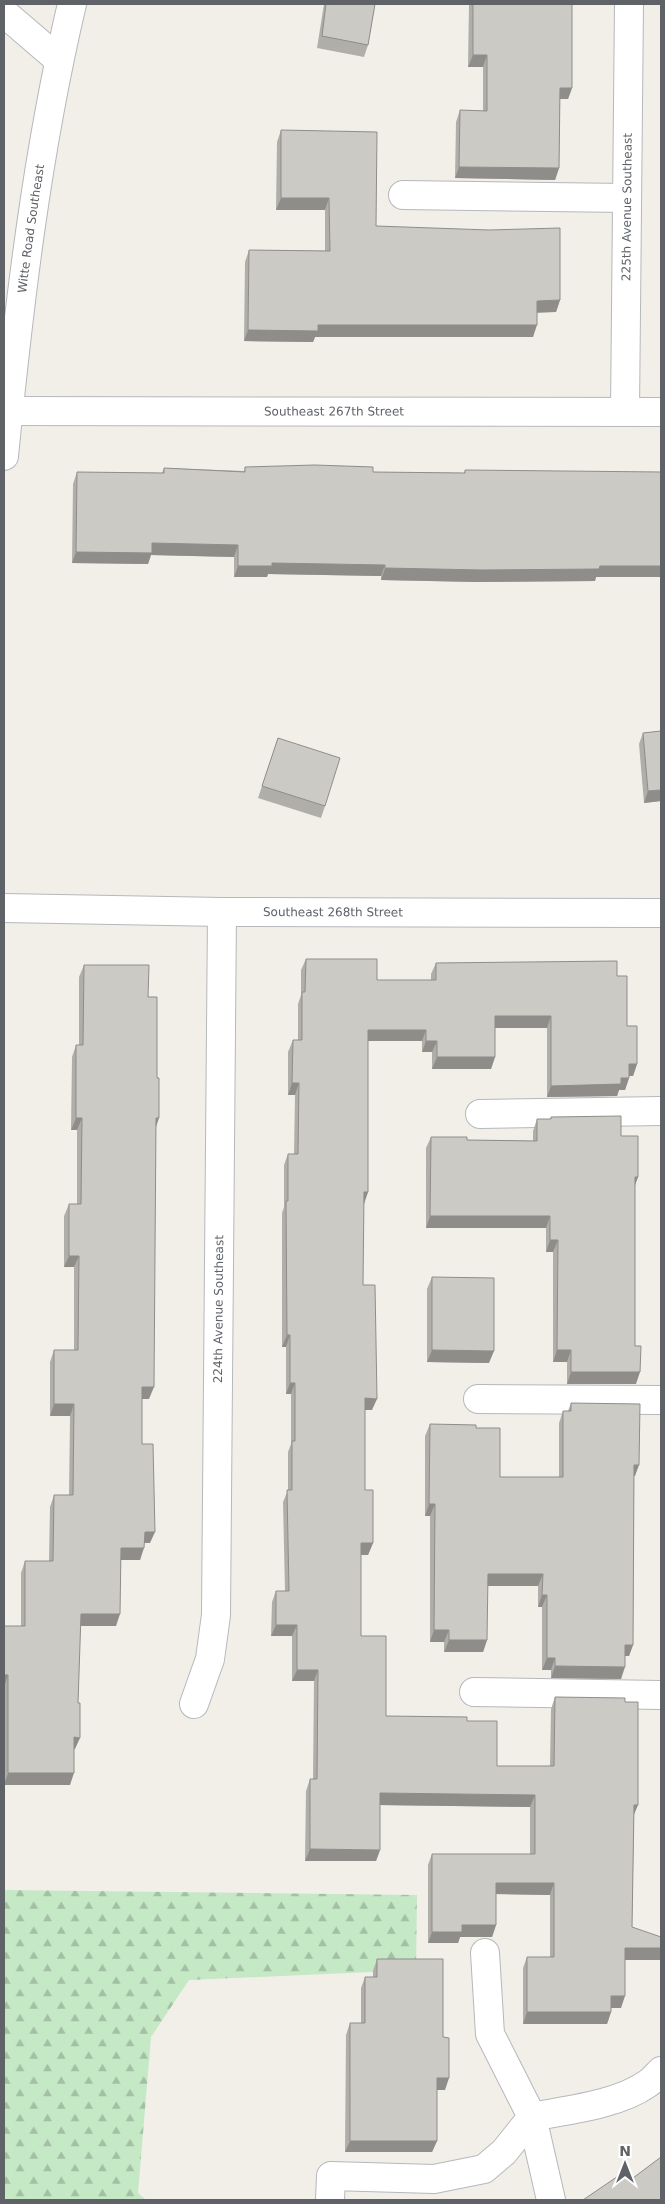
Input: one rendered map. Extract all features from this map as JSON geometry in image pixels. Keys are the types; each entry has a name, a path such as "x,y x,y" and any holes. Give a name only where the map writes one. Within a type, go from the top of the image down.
{"street":[{"name":"Witte Road Southeast","path":"4,456 8,411 32,231 59,60 72,4"},
{"name":"225th Avenue Southeast","path":"625,411 630,4"},
{"path":"4,13 59,60"},
{"path":"403,195 627,198"},
{"name":"Southeast 267th Street","path":"8,411 661,412"},
{"name":"Southeast 268th Street","path":"4,908 222,912 661,913"},
{"name":"224th Avenue Southeast","path":"194,1704 210,1659 216,1615 222,912"},
{"path":"480,1114 661,1110"},
{"path":"478,1399 661,1400"},
{"path":"474,1692 661,1695"},
{"path":"484,1953 490,2034 532,2117 551,2200"},
{"path":"330,2200 331,2176 434,2179 484,2169 504,2152 532,2117 595,2104 626,2094 647,2084 661,2071"}],"green space":[{"path":"4,1890 417,1895 416,1970 189,1980 151,2037 138,2193 146,2200 4,2200"}],"building":[{"path":"326,4 375,4 368,45 322,36"},
{"path":"473,4 572,4 572,88 560,88 559,168 459,167 460,110 487,111 487,55 473,55"},
{"path":"281,130 377,132 376,226 489,230 560,228 560,300 537,301 537,325 318,325 318,331 248,330 249,250 330,251 329,198 281,198"},
{"path":"315,465 373,467 373,472 465,473 465,470 661,472 661,566 600,566 599,569 482,570 385,568 385,565 272,563 272,566 238,566 238,545 152,543 152,553 76,552 77,472 164,473 164,468 245,472 245,467"},
{"path":"661,731 661,790 648,791 643,733"},
{"path":"278,738 340,758 325,806 262,786"},
{"path":"306,959 377,959 377,980 436,980 436,963 617,961 617,976 627,976 627,1026 637,1026 637,1064 629,1064 629,1078 621,1078 621,1084 551,1086 551,1016 495,1016 495,1057 437,1057 437,1041 426,1041 426,1030 368,1030 368,1192 364,1192 363,1285 375,1285 377,1399 365,1398 365,1490 373,1490 373,1543 361,1543 361,1636 386,1636 386,1716 467,1717 467,1721 497,1721 497,1766 554,1766 555,1697 625,1698 625,1702 638,1702 638,1805 634,1805 632,1927 661,1937 661,1948 625,1948 625,1996 611,1996 611,2012 527,2012 527,1957 554,1957 554,1883 496,1883 496,1925 462,1925 462,1932 432,1932 432,1854 535,1854 535,1795 380,1793 380,1850 310,1849 310,1779 317,1779 318,1670 297,1670 297,1625 276,1625 276,1591 289,1591 287,1490 292,1490 292,1441 295,1441 295,1383 290,1383 290,1335 287,1335 286,1201 288,1201 288,1154 298,1154 299,1083 292,1083 293,1040 302,1040 302,992 305,992"},
{"path":"84,965 149,965 148,997 157,997 159,1118 156,1118 154,1387 142,1387 142,1444 153,1444 155,1532 145,1532 144,1548 121,1548 120,1614 81,1614 78,1703 80,1703 80,1738 74,1737 74,1773 8,1773 8,1675 4,1675 4,1626 25,1626 25,1561 53,1561 54,1495 73,1495 74,1404 54,1404 54,1350 78,1350 79,1256 69,1256 69,1204 81,1204 82,1118 76,1118 76,1045 83,1045"},
{"path":"621,1116 621,1136 638,1136 638,1177 635,1177 635,1346 641,1346 640,1372 571,1372 571,1350 557,1350 558,1240 550,1240 550,1216 430,1216 431,1137 467,1137 467,1140 537,1141 537,1119"},
{"path":"432,1277 494,1278 494,1351 432,1350"},
{"path":"571,1403 640,1404 639,1465 634,1465 633,1645 625,1645 625,1667 555,1666 555,1658 547,1658 547,1595 542,1595 543,1574 488,1574 487,1640 449,1640 449,1630 434,1630 435,1504 429,1504 430,1424 476,1425 476,1428 500,1428 500,1477 563,1477 563,1411 571,1411"},
{"path":"377,1959 443,1959 443,2037 449,2038 449,2078 437,2078 437,2141 350,2141 350,2023 365,2023 365,1977 377,1977"},
{"path":"661,2157 661,2200 583,2200 624,2172 629,2181"}]}
